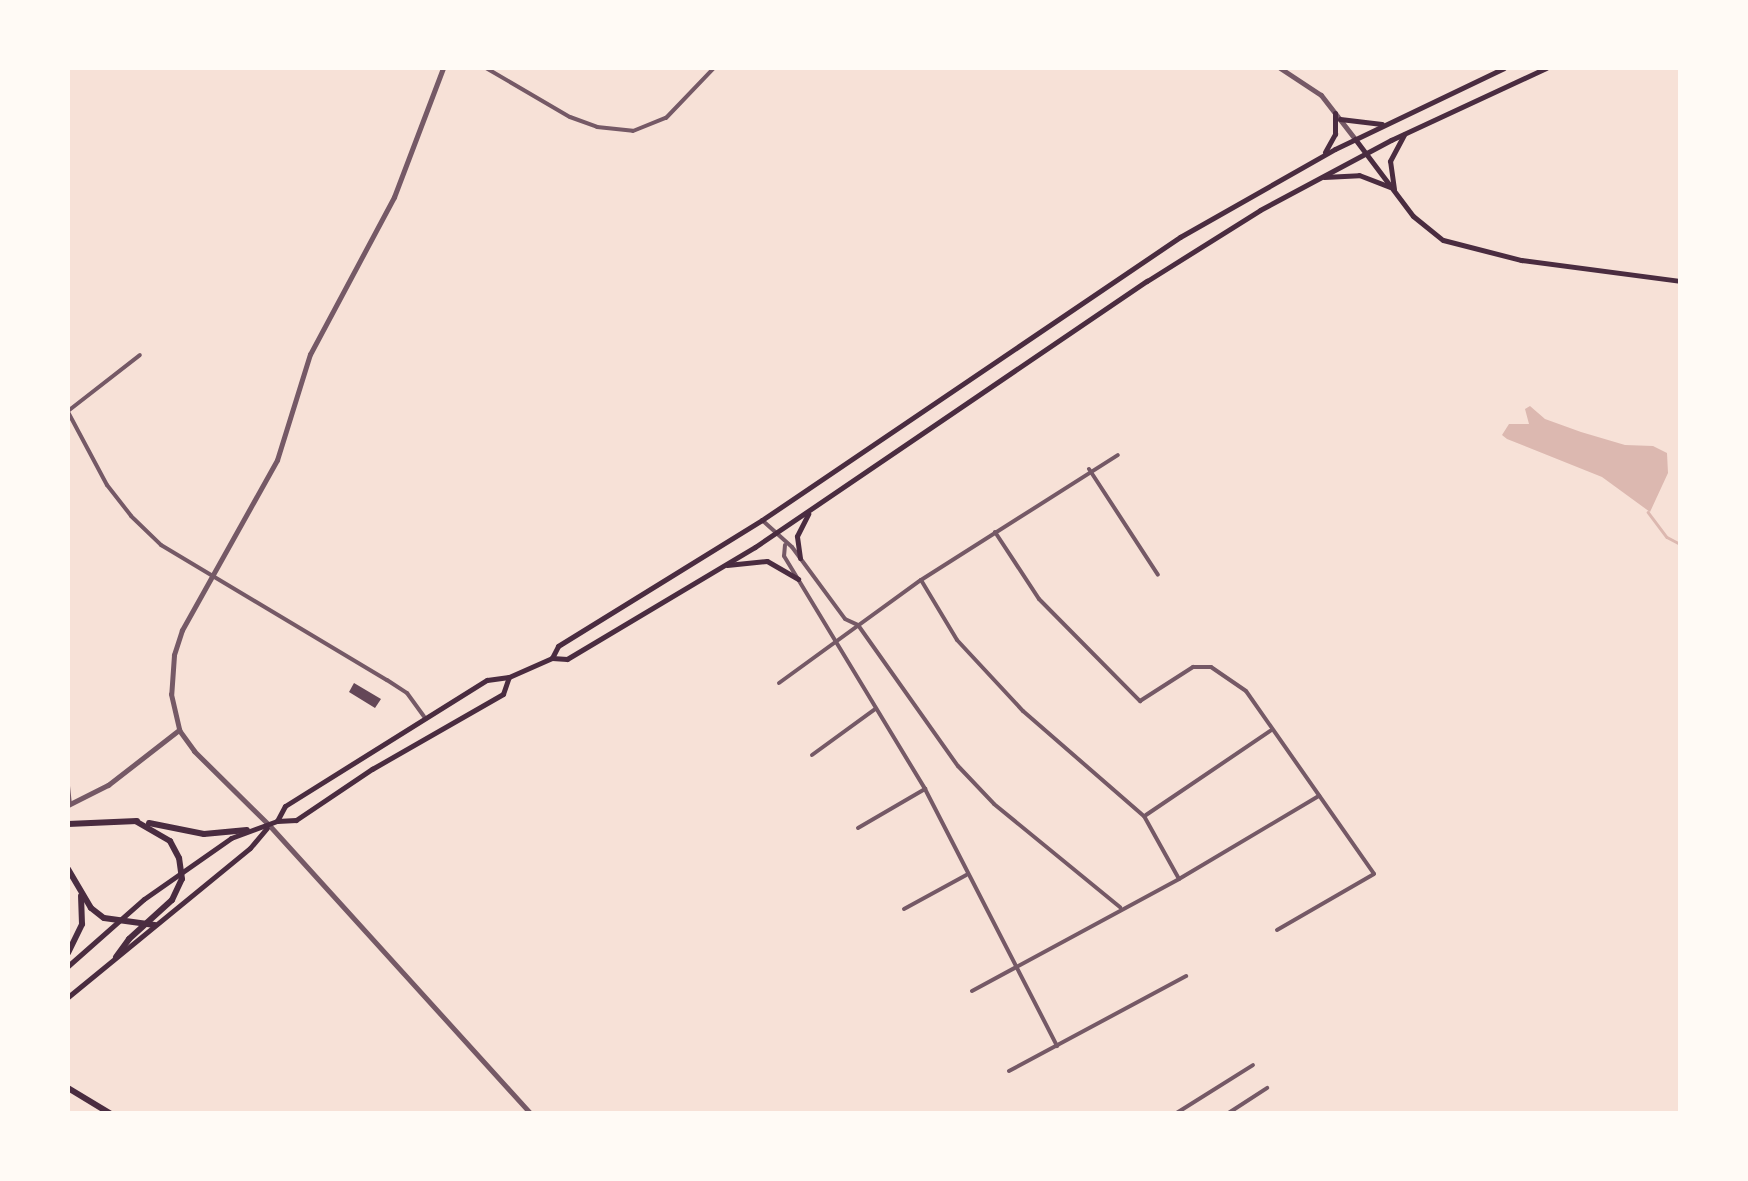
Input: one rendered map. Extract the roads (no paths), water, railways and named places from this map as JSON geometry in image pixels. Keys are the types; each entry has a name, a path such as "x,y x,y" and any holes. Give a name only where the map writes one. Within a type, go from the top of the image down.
{"highway":[{"path":"116,957 172,900 181,870 170,841 136,820"},
{"path":"68,824 136,820 204,834 247,830"},
{"path":"68,869 91,908 116,923 155,925"},
{"path":"68,953 82,924 80,890"},
{"path":"68,1088 111,1114"}],"main road":[{"path":"552,658 558,646 762,520 1128,272 1324,154 1504,68"},
{"path":"278,821 285,806 424,716 487,680 509,678 552,658 567,659 724,566 1138,286 1320,178 1546,68"},
{"path":"1324,154 1337,116 1365,125 1385,124"},
{"path":"1394,190 1390,157 1406,133"},
{"path":"1355,139 1428,229 1462,248 1680,281"},
{"path":"1320,178 1363,175 1394,190"},
{"path":"1128,272 1138,286"},
{"path":"800,558 799,530 812,509"},
{"path":"724,566 767,560 798,579"},
{"path":"68,966 181,870 247,830 296,820 372,768 502,694 509,678"},
{"path":"68,997 250,848 269,825"}],"street":[{"path":"444,68 387,213 317,338 277,460 211,576 174,655 171,694 179,730 206,765 269,825 531,1114"},
{"path":"486,68 570,117 597,127 633,131 666,118 714,68"},
{"path":"1280,68 1321,95 1355,139"},
{"path":"140,355 68,412 90,458 131,516 161,544 387,680 406,693 424,716"},
{"path":"779,683 921,580 1118,455"},
{"path":"1089,470 1158,576"},
{"path":"762,520 800,558 845,619 858,625 958,766 994,804 1120,908"},
{"path":"994,532 1039,598 1140,701 1192,667 1211,667 1246,692 1374,874 1276,930"},
{"path":"784,545 784,556 925,790 1058,1046"},
{"path":"921,580 956,640 1024,711 1144,816 1179,879"},
{"path":"812,755 876,710"},
{"path":"68,786 69,804 108,784 179,730"},
{"path":"1144,816 1270,731"},
{"path":"858,828 925,790"},
{"path":"972,990 1179,879 1319,796"},
{"path":"904,909 966,875"},
{"path":"1009,1071 1186,976"},
{"path":"1175,1114 1253,1065"},
{"path":"1227,1114 1267,1088"}],"waterway":[{"path":"1648,512 1667,537 1680,544"}]}
